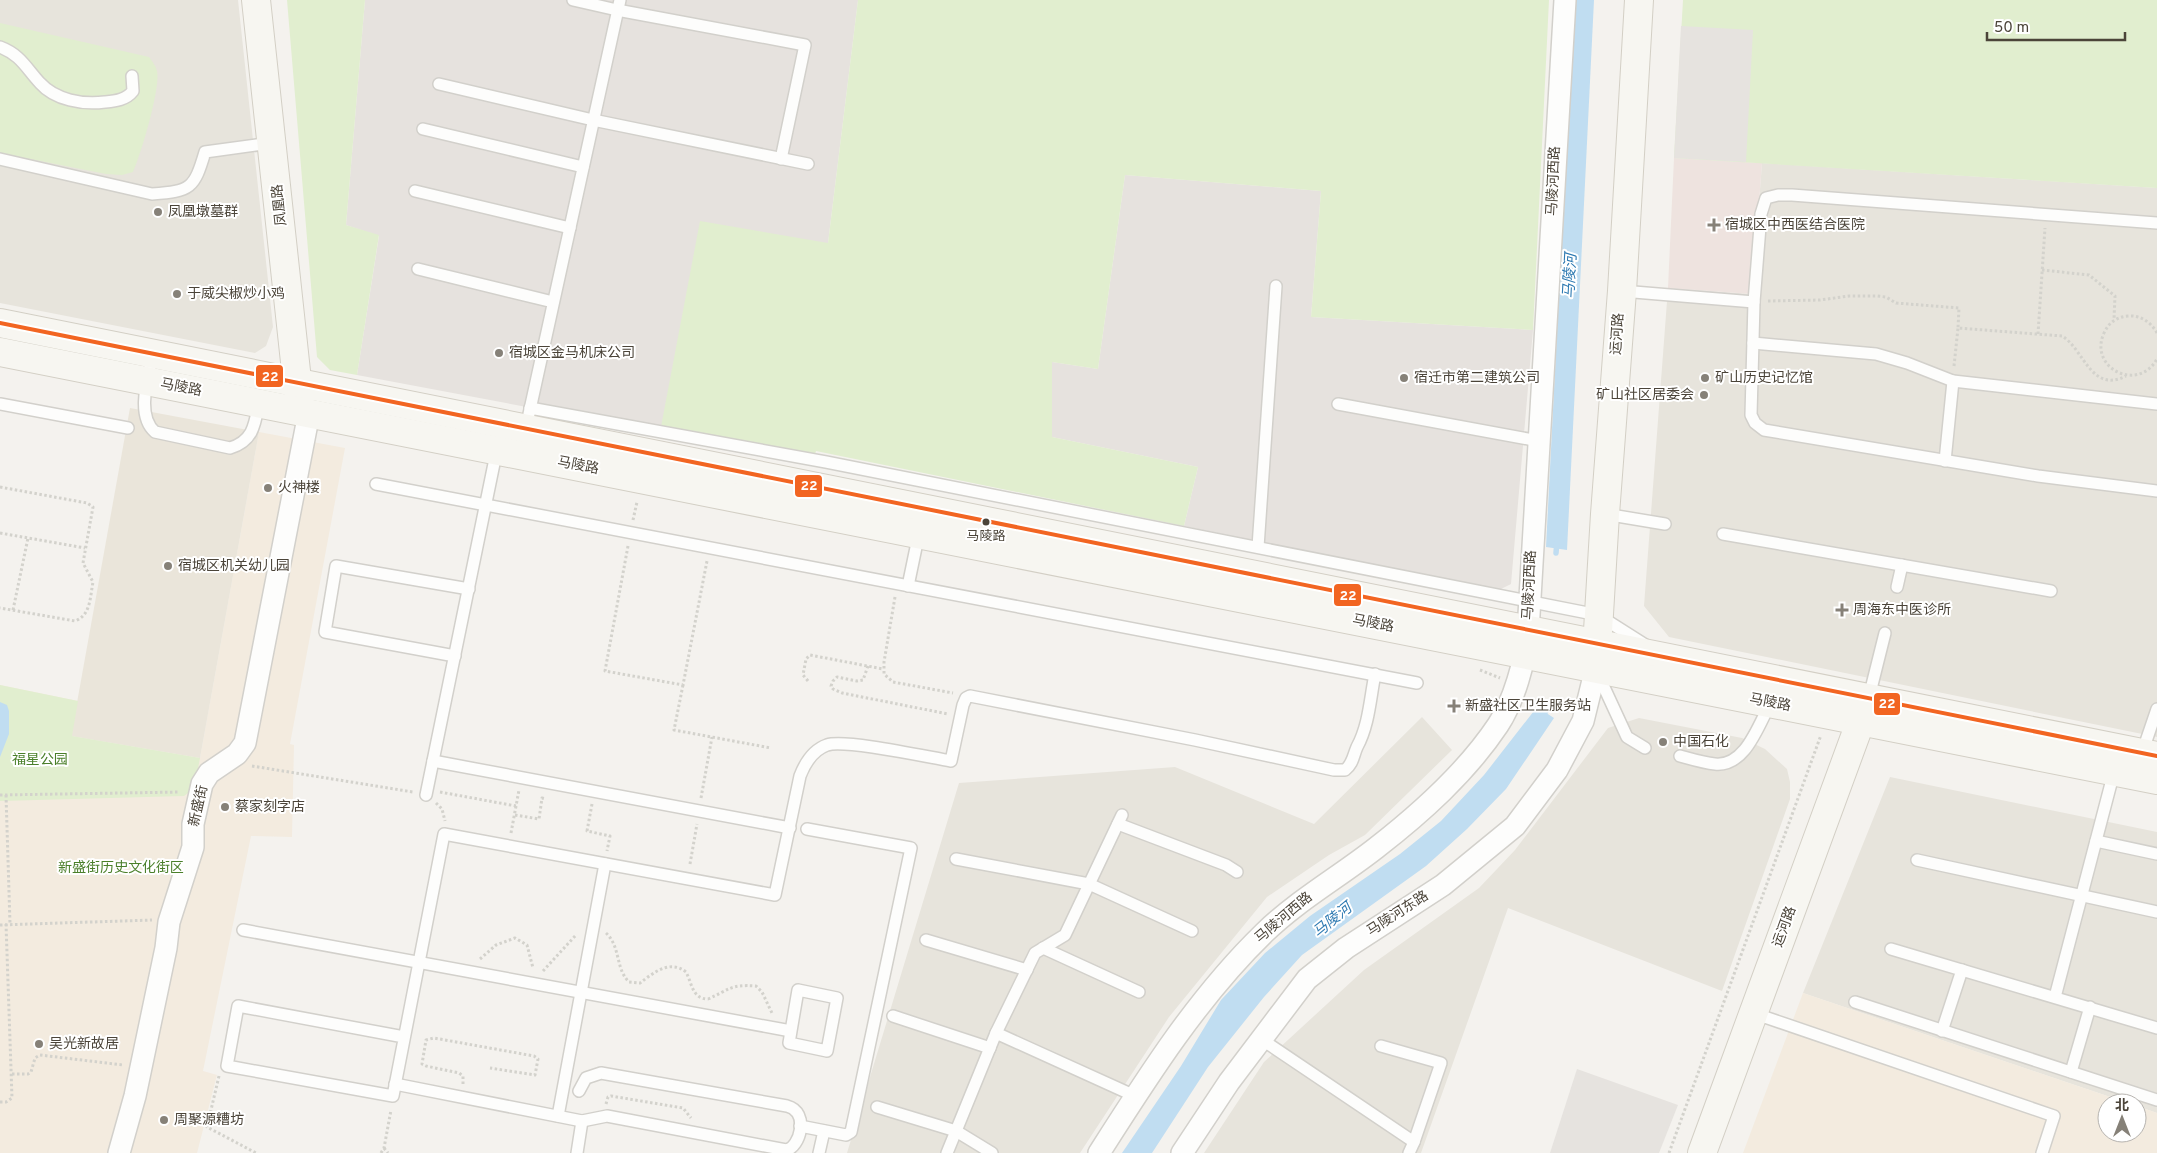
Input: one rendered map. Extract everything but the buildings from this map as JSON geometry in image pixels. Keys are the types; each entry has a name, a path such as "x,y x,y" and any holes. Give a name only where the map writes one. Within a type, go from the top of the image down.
{"street":[{"name":"凤凰路","path":"256,0 298,382 304,412"},
{"name":"马陵河西路","path":"1099,1153 1135,1096 1189,1019 1230,968 1265,931 1310,895 1376,848 1436,797 1462,771 1499,724 1517,683 1527,643 1565,0"},
{"name":"运河路","path":"1597,658 1598,615 1622,291 1639,0"},
{"name":"马陵路","path":"0,322 154,353 261,389 304,412 509,430 921,521"},
{"name":"马陵路","path":"0,352 148,381 261,389 298,382 921,521 1597,658 1770,703 1828,715 1864,711 2150,754"},
{"name":"新盛街","path":"119,1153 135,1096 166,948 169,922 193,846 193,824 202,784 209,773 237,754 244,743 304,412"},
{"name":"马陵路","path":"1597,658 1670,661 1864,711 2114,772 2157,780"},
{"name":"马陵河东路","path":"1182,1153 1229,1082 1307,979 1346,948 1443,885 1515,826 1557,770 1583,722 1597,658"},
{"name":"运河路","path":"1702,1153 1864,711"}],"lane":[{"path":"574,0 618,5 805,45 781,159"},
{"path":"427,793 486,506 509,430 554,302 618,5"},
{"path":"0,47 22,60 41,86 54,94 84,104 97,104 126,98 133,91 132,76"},
{"path":"439,84 593,120 808,164"},
{"path":"422,129 583,167"},
{"path":"0,159 152,194 188,188 198,176 205,152 273,142"},
{"path":"415,191 570,228"},
{"path":"2157,224 1792,195 1778,195 1766,198 1761,214 1754,302 1751,415 1755,423 1764,430 2038,476 2157,491"},
{"path":"418,269 554,302"},
{"path":"1258,548 1276,286"},
{"path":"1622,291 1754,302"},
{"path":"1753,343 1876,354 1907,363 1953,382 2157,404"},
{"path":"154,353 144,414 149,428 154,432 230,448 237,446 250,437 253,430 261,389"},
{"path":"1945,460 1953,382"},
{"path":"0,404 128,428"},
{"path":"1338,404 1539,441"},
{"path":"509,430 826,462 1529,601 1598,615 1670,661"},
{"path":"376,484 1417,683"},
{"path":"1605,514 1665,524"},
{"path":"903,585 921,521"},
{"path":"1723,534 2051,590"},
{"path":"1897,586 1902,565"},
{"path":"455,656 325,632 336,566 468,589"},
{"path":"1864,711 1885,633"},
{"path":"1597,658 1627,737 1645,748"},
{"path":"404,1037 238,1006 227,1066 393,1096 444,834 776,895 804,767 813,755 825,746 845,743 951,761 966,698 970,696 1195,740 1334,770 1344,770 1352,764 1357,747 1365,734 1374,674"},
{"path":"1680,756 1715,764 1731,763 1743,753 1770,703"},
{"path":"2150,754 2157,709"},
{"path":"434,761 790,828"},
{"path":"2055,997 2114,772"},
{"path":"947,1153 996,1033 1035,953 1065,935 1120,820 1237,872"},
{"path":"800,1126 846,1135 852,1132 911,848 807,830"},
{"path":"2096,841 2157,854"},
{"path":"956,859 1089,884 1192,931"},
{"path":"1917,860 2157,912"},
{"path":"558,1116 605,864"},
{"path":"243,930 791,1030"},
{"path":"926,940 1027,970"},
{"path":"1044,948 1139,992"},
{"path":"1891,949 2157,1028"},
{"path":"1942,1030 1962,970"},
{"path":"798,990 837,998 827,1051 789,1043 791,1030 798,990"},
{"path":"1855,1002 2157,1100"},
{"path":"2071,1072 2090,1007"},
{"path":"1753,1014 2054,1116 2042,1153"},
{"path":"893,1016 990,1048"},
{"path":"996,1033 1135,1096"},
{"path":"1261,1039 1414,1142"},
{"path":"1381,1046 1441,1063 1409,1153"},
{"path":"395,1084 582,1121 603,1117 786,1150 792,1149 795,1146 801,1119 799,1112 787,1106 601,1073 586,1078 579,1091"},
{"path":"877,1107 956,1131 992,1153"},
{"path":"577,1153 582,1121"},
{"path":"819,1153 824,1131"}],"path":[{"path":"2038,334 2046,215"},
{"path":"2042,270 2088,275 2115,296 2114,319"},
{"path":"1754,302 1877,296 1886,297 1896,303 1959,308 1953,382"},
{"path":"2126,376 2108,366 2102,357 2100,347 2105,329 2114,319 2129,316 2139,317 2147,321 2157,333"},
{"path":"1958,328 2062,336 2069,340 2088,368 2105,380 2118,380 2126,376 2146,372 2157,359"},
{"path":"0,487 87,503 93,507 83,563 94,582 87,612 75,621 0,608"},
{"path":"0,533 85,548"},
{"path":"13,610 28,538"},
{"path":"903,585 883,669 884,674 893,682 970,696"},
{"path":"808,682 803,675 806,659 810,655 883,669"},
{"path":"868,666 863,680 837,678 833,680 831,686 842,693 961,716"},
{"path":"683,685 674,730 771,748"},
{"path":"1669,1153 1828,715"},
{"path":"226,762 516,806"},
{"path":"509,846 521,777"},
{"path":"594,791 587,831 610,836 605,864"},
{"path":"0,796 201,792"},
{"path":"427,793 442,809 445,816 444,834"},
{"path":"0,1102 6,1102 12,1098 6,795"},
{"path":"514,815 539,819 542,798 552,800"},
{"path":"582,805 591,807"},
{"path":"0,853 6,853"},
{"path":"0,925 138,919 169,922"},
{"path":"476,961 496,945 515,938 524,942 530,955 532,966 536,971 546,970 580,931 593,928 607,934 613,940 621,972 629,982 640,983 658,970 675,966 686,972 696,996 706,1000 735,986 756,986 762,992 776,1017"},
{"path":"460,1097 463,1076 459,1073 422,1064 426,1040 434,1038 534,1056 538,1059 535,1074 490,1068"},
{"path":"12,1074 28,1074 31,1072 35,1058 40,1055 140,1067"},
{"path":"227,1066 217,1080 207,1127 256,1153"},
{"path":"381,1153 384,1148 393,1096"},
{"path":"603,1117 606,1100 611,1096 683,1108 696,1122"},
{"path":"384,1148 388,1153"}],"shaded area":[{"path":"0,0 238,0 273,327 266,346 255,353 0,303"},
{"path":"365,0 858,0 828,243 660,432 357,375 379,236 346,225"},
{"path":"1681,26 1753,30 1746,162 1674,158"},
{"name":"宿城区中西医结合医院","path":"1674,158 1762,163 1752,294 1668,288"},
{"path":"1762,163 2157,188 2157,737 1669,637 1644,606 1668,288 1752,294"},
{"path":"1125,175 1321,191 1311,317 1533,330 1511,584 1497,591 1184,526 1198,467 1052,437 1052,362 1098,369"},
{"name":"宿城区机关幼儿园","path":"130,408 259,432 200,758 71,736"},
{"name":"新盛街历史文化街区","path":"259,432 345,448 290,744 294,745 292,837 251,836 203,1071 217,1075 197,1153 0,1153 0,685 78,701 71,736 200,758"},
{"path":"1422,717 1452,750 1365,835 1329,855 1267,897 1169,1017 1080,1153 847,1153 959,783 1175,767 1314,824"},
{"path":"1639,718 1742,738 1765,749 1787,769 1790,782 1790,799 1722,991 1508,908 1421,1153 1204,1153 1264,1062 1364,970 1479,888 1515,850 1608,728"},
{"path":"1890,777 2157,832 2157,1113 2147,1110 2147,1093 2098,1093 1803,993"},
{"path":"1803,993 2098,1093 2097,1143 2147,1143 2147,1110 2157,1113 2157,1153 1743,1153"},
{"path":"1577,1069 1678,1105 1659,1153 1550,1153"}],"green space":[{"path":"287,0 365,0 346,225 379,235 357,375 330,370 317,357"},
{"path":"858,0 1549,0 1533,330 1311,317 1321,191 1125,175 1098,369 1052,362 1052,437 1198,467 1184,526 816,451 813,461 660,432 700,221 828,243"},
{"path":"1683,0 2157,0 2157,188 1674,158"},
{"path":"0,23 149,57 157,71 156,91 145,137 133,172 122,175 106,174 0,153"},
{"name":"福星公园","path":"0,685 78,701 72,736 200,758 194,785 184,796 0,801"}],"water":[{"path":"1574,0 1594,0 1567,550 1546,547"},
{"path":"0,702 7,705 9,711 9,734 0,757"},
{"path":"1537,707 1554,718 1506,789 1467,829 1426,866 1302,955 1264,997 1208,1067 1152,1153 1122,1153 1181,1066 1221,1000 1265,953 1310,916 1400,854 1441,821 1484,775"}],"waterway":[{"name":"马陵河","path":"1556,553 1557,541"},
{"name":"马陵河","path":"1541,719 1549,706"}],"transit line":[{"name":"22","path":"0,323 270,376 1617,650 2157,756"}],"place":[{"name":"凤凰墩墓群","path":"158,212"},
{"name":"宿城区中西医结合医院","path":"1714,225"},
{"name":"于威尖椒炒小鸡","path":"177,294"},
{"name":"宿城区金马机床公司","path":"499,353"},
{"name":"宿迁市第二建筑公司","path":"1404,378"},
{"name":"矿山历史记忆馆","path":"1705,378"},
{"name":"矿山社区居委会","path":"1704,395"},
{"name":"火神楼","path":"268,488"},
{"name":"马陵路","path":"986,522"},
{"name":"宿城区机关幼儿园","path":"168,566"},
{"name":"周海东中医诊所","path":"1842,610"},
{"name":"新盛社区卫生服务站","path":"1454,706"},
{"name":"中国石化","path":"1663,742"},
{"name":"蔡家刻字店","path":"225,807"},
{"name":"吴光新故居","path":"39,1044"},
{"name":"周聚源糟坊","path":"164,1120"}]}
